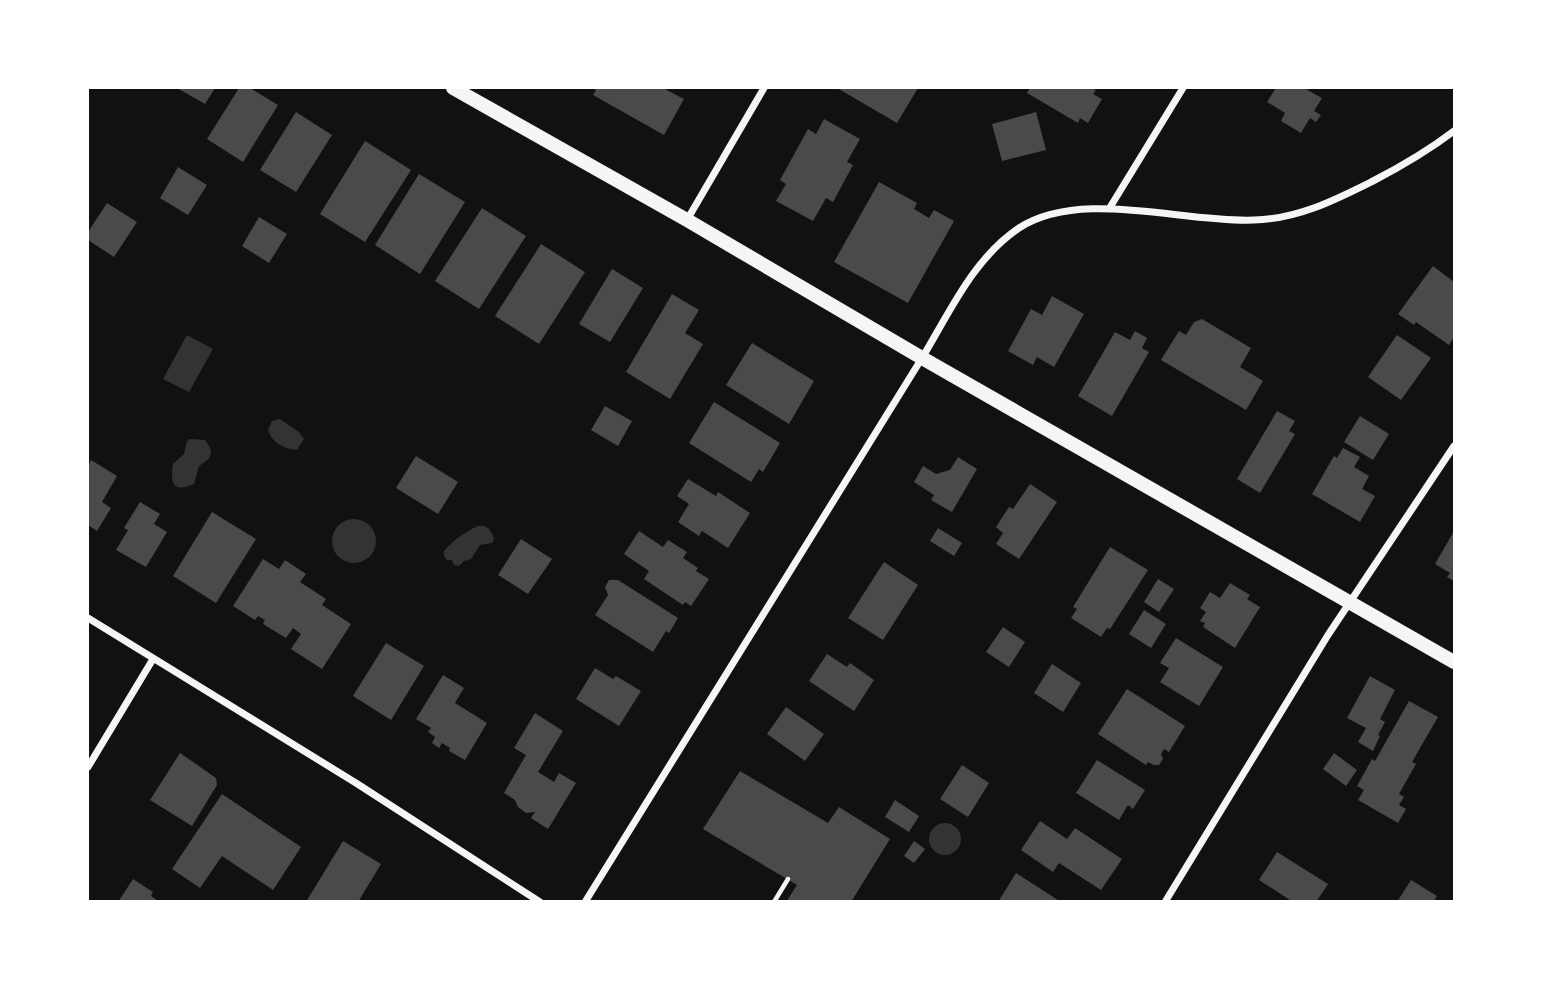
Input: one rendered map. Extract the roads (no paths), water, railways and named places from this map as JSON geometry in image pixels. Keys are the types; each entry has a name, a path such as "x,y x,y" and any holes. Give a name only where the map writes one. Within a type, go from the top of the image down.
{"main road":[{"path":"453,88 1454,662"}],"street":[{"path":"687,220 764,88"},
{"path":"1109,209 1183,88"},
{"path":"585,901 974,270 996,246 1022,227 1054,213 1088,208 1230,220 1282,217 1311,210 1335,201 1429,149 1454,131"},
{"path":"1165,901 1328,635 1454,446"},
{"path":"88,618 356,783 540,901"},
{"path":"88,767 153,659"}]}
